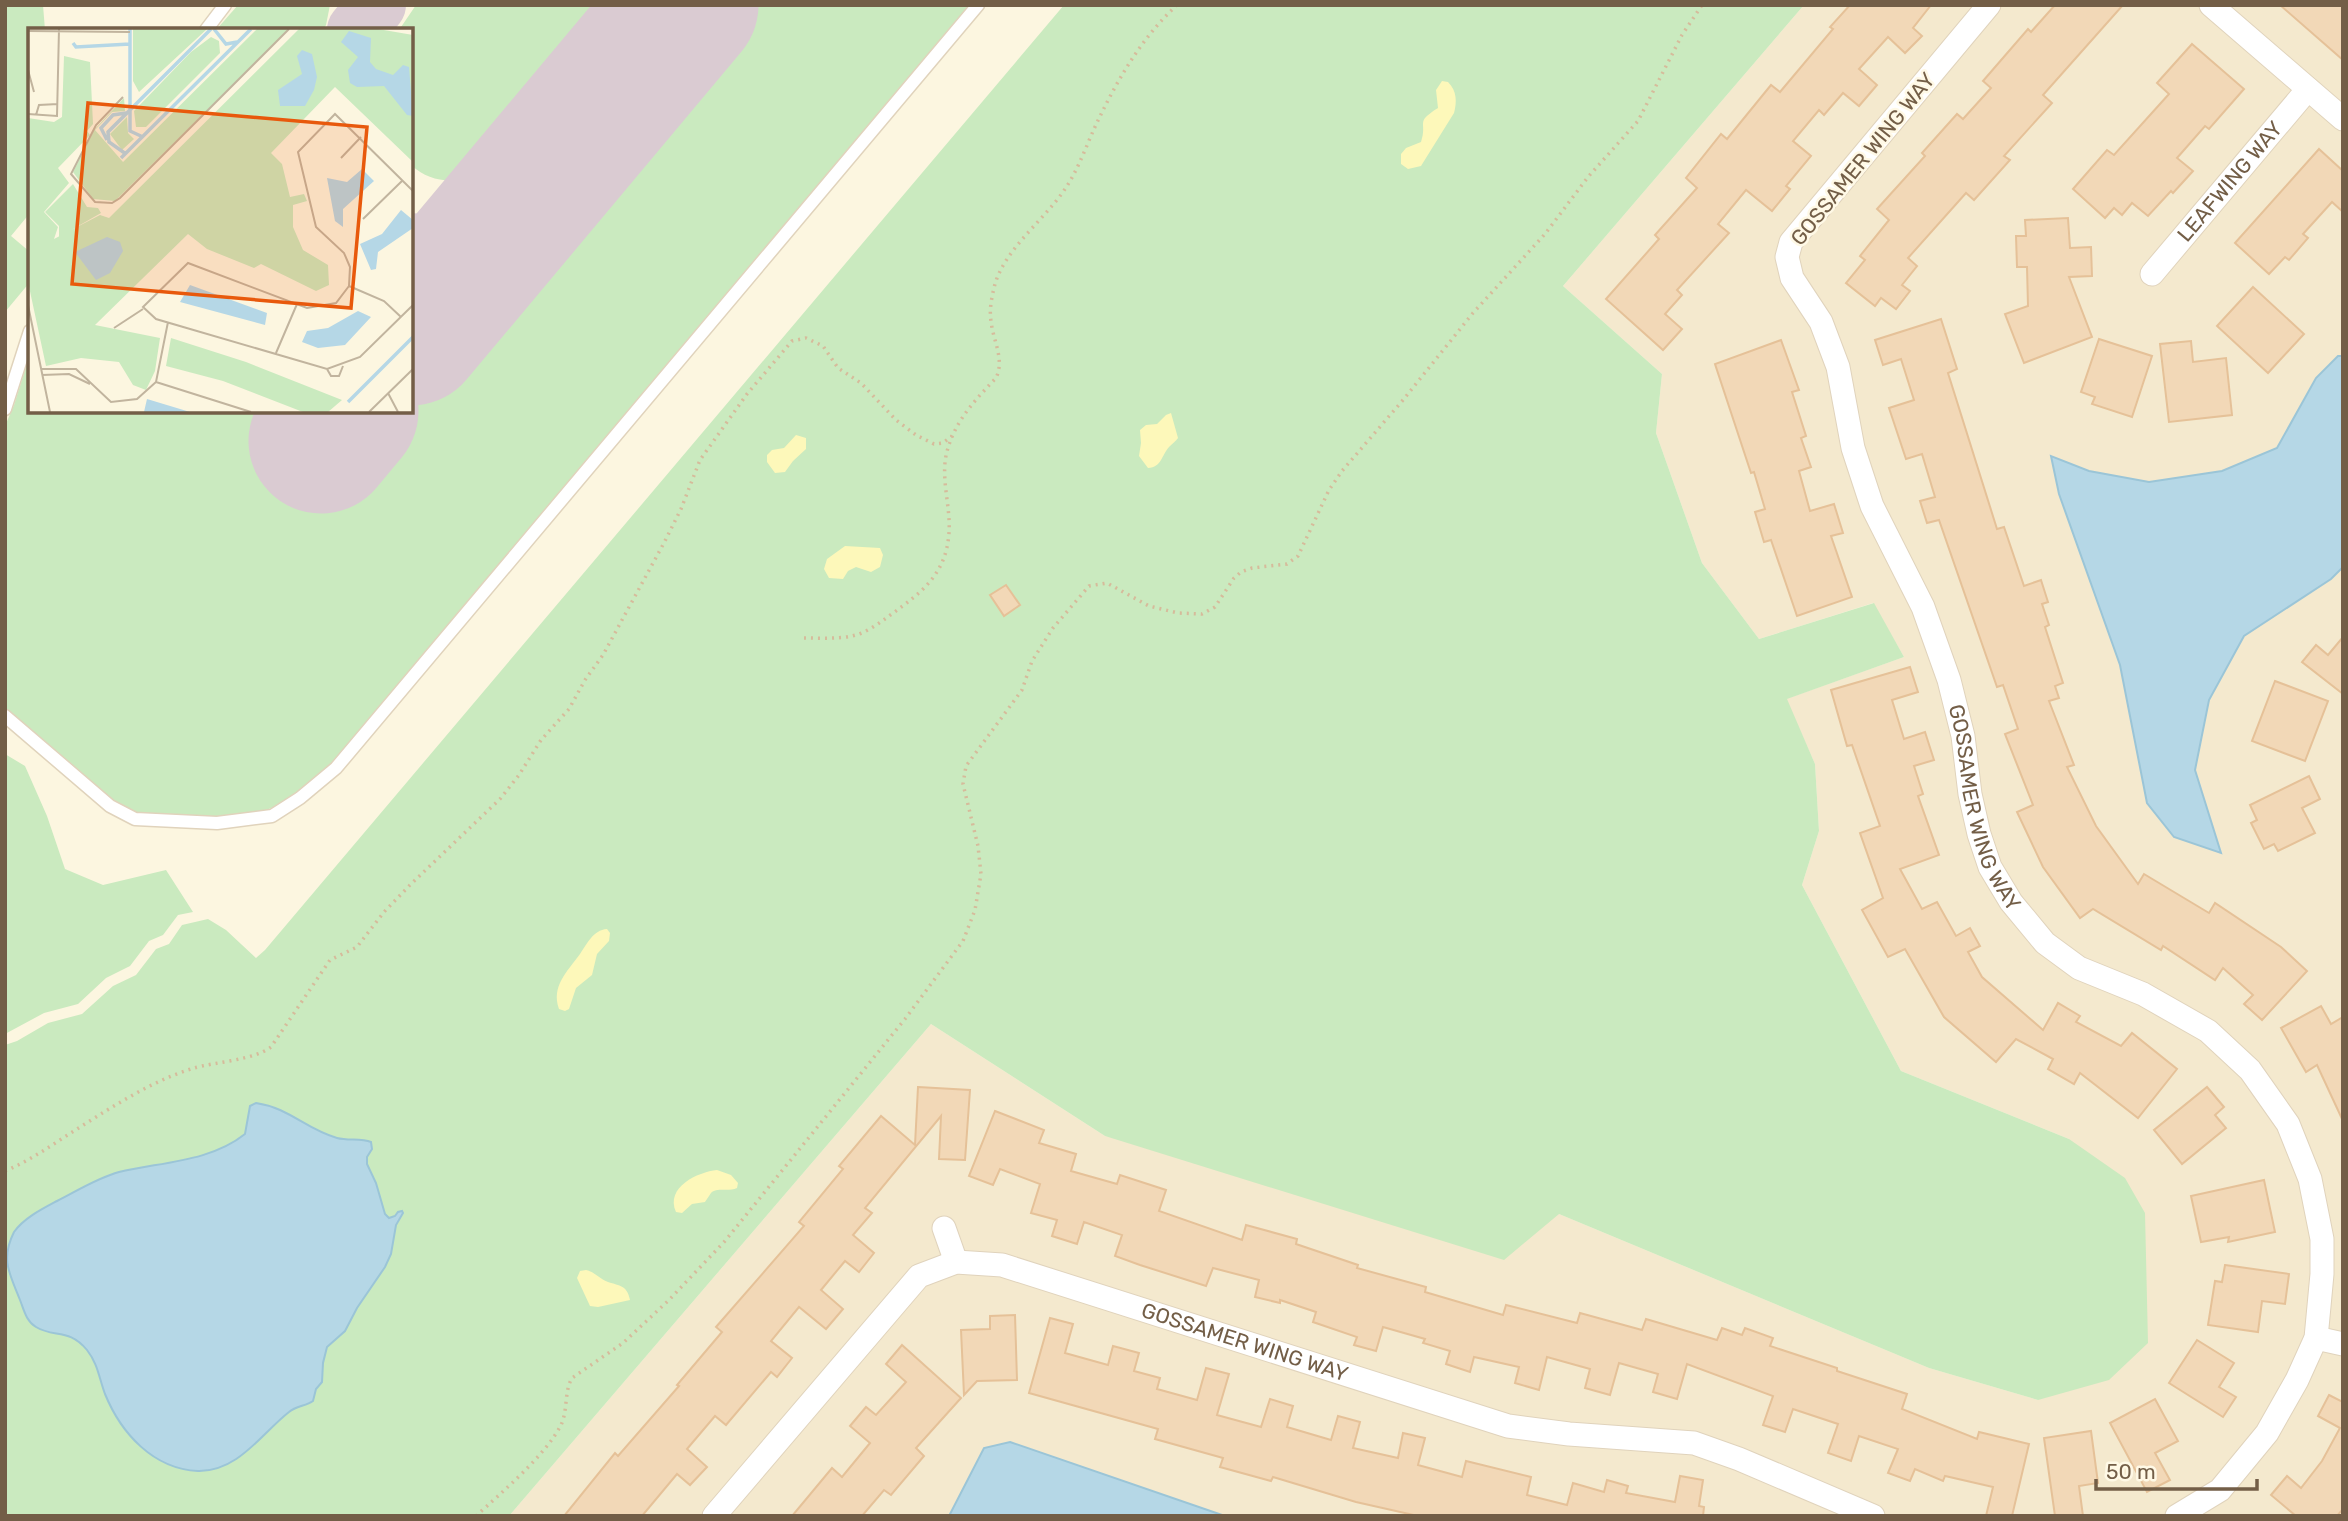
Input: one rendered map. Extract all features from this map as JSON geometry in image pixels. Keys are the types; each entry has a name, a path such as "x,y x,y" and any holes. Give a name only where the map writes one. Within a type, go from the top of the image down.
{"street":[{"name":"GOSSAMER WING WAY","path":"1989,5 1791,242 1787,257 1793,278 1821,322 1838,367 1853,448 1872,506 1923,607 1948,680 1963,736 1970,794 1990,867 2011,902 2045,943 2079,968 2143,994 2208,1031 2250,1070 2288,1124 2310,1179 2322,1239 2322,1275 2316,1338 2297,1380 2267,1433 2220,1490 2178,1516"},
{"path":"2211,5 2343,119"},
{"name":"LEAFWING WAY","path":"2152,274 2308,89"},
{"path":"944,1228 956,1262"},
{"name":"GOSSAMER WING WAY","path":"714,1516 919,1276 956,1262 1002,1265 1508,1426 1569,1434 1694,1443 1739,1458 1873,1516"},
{"path":"2316,1338 2343,1344"}],"lane":[{"path":"208,28 225,5"},
{"path":"5,716 110,806 135,819 157,822 230,821 272,816 300,798 336,768 978,5"},
{"path":"5,409 28,337"}],"path":[{"path":"804,638 840,638 863,633 909,602 930,583 943,558 949,536 945,470 947,449 965,412 999,372 999,356 990,315 992,296 1001,269 1013,250 1069,185 1117,84 1146,40 1177,5"},
{"path":"475,1516 501,1493 553,1438 565,1414 572,1378 623,1343 669,1300 725,1241 905,1019 962,941 975,910 981,874 978,846 965,792 966,766 1022,690 1038,651 1075,600 1089,586 1107,583 1149,606 1178,613 1202,614 1214,607 1241,572 1287,564 1298,555 1329,490 1342,471 1467,320 1545,234 1576,192 1639,121 1682,35 1702,5"},
{"path":"5,1171 25,1162 159,1083 192,1069 258,1054 271,1047 330,960 357,947 384,912 410,885 500,799 541,740 569,709 603,655 665,541 700,460 747,394 792,341 806,338 823,346 838,368 861,383 896,420 916,435 934,444 943,443 952,436"}],"shaded area":[{"path":"1804,5 2343,5 2343,1516 509,1516 931,1024 1105,1136 1559,1214 1929,1368 2038,1400 2069,1139 1901,1071 1802,885 1819,831 1815,764 1786,699 1904,657 1873,603 1759,639 1702,563 1656,433 1662,374 1563,286"}],"green space":[{"path":"5,5 43,5 45,28 28,28 28,215 11,236 28,250 28,284 5,312"},
{"path":"238,5 330,5 324,28 218,28"},
{"path":"416,5 638,5 508,160 485,173 460,180 434,178 413,166 413,28 400,28"},
{"path":"731,5 973,5 337,758 298,797 264,811 214,817 141,815 112,802 5,711 5,426 28,360 28,413 288,413 290,415 283,424 339,470 387,413 413,413 413,383"},
{"path":"1064,5 1804,5 1563,286 1662,374 1656,433 1702,563 1759,639 1874,603 1904,657 1787,699 1815,764 1819,831 1802,885 1901,1071 2069,1139 2125,1178 2145,1213 2148,1343 2109,1380 2038,1400 1929,1368 1559,1214 1504,1260 1105,1136 931,1024 509,1516 5,1516 5,1045 48,1023 82,1014 113,986 136,975 156,949 169,944 182,925 208,919 226,930 256,958 265,950"},
{"path":"5,754 25,766 47,816 65,869 103,885 166,870 193,912 178,915 163,935 149,941 130,966 106,978 78,1004 44,1013 5,1034"}],"sand":[{"path":"1442,81 1448,82 1455,93 1454,113 1421,166 1408,169 1401,164 1401,154 1406,148 1421,142 1424,120 1438,108 1436,90"},
{"path":"1171,413 1178,438 1159,463 1148,468 1139,456 1140,430 1146,425 1157,424"},
{"path":"796,435 806,438 806,449 785,472 775,473 767,462 767,455 772,450 784,448"},
{"path":"845,546 880,548 883,555 880,567 871,572 856,567 848,571 843,579 829,578 824,569 827,559"},
{"path":"607,929 610,933 609,941 597,954 592,975 576,988 569,1009 559,1009 557,993 562,980 591,938"},
{"path":"717,1170 731,1175 738,1183 737,1188 713,1191 705,1202 692,1204 682,1213 676,1212 675,1195 679,1188 701,1174"},
{"path":"586,1270 622,1287 627,1291 630,1300 598,1307 590,1306 577,1278 580,1271"}],"water":[{"path":"2338,356 2343,356 2343,567 2331,579 2244,636 2209,700 2195,770 2221,853 2174,837 2147,803 2120,665 2059,494 2051,456 2089,471 2149,482 2222,471 2277,448 2316,378"},
{"path":"256,1103 278,1109 337,1138 371,1142 372,1149 367,1157 367,1164 385,1214 389,1218 398,1212 403,1213 396,1225 391,1254 385,1267 345,1331 327,1347 322,1382 316,1389 313,1401 289,1412 248,1450 225,1465 212,1470 182,1469 153,1456 130,1435 105,1394 94,1361 80,1343 68,1336 43,1330 30,1322 10,1274 8,1251 14,1232 28,1218 95,1181 119,1172 201,1156 231,1143 245,1134 250,1106"},
{"path":"1010,1442 1225,1516 949,1516 984,1448"}],"building":[{"path":"1850,5 1931,5 1913,28 1922,36 1905,53 1888,37 1859,69 1877,85 1859,106 1843,93 1824,115 1819,110 1793,141 1811,156 1786,186 1790,189 1772,211 1746,190 1718,224 1729,233 1677,290 1682,295 1665,314 1682,329 1663,350 1606,299 1659,239 1655,235 1697,188 1686,178 1721,134 1727,139 1771,85 1780,92"},
{"path":"2055,5 2123,5 2043,95 2052,103 2004,156 2010,160 1974,200 1966,193 1908,258 1917,266 1902,285 1910,291 1896,309 1881,298 1875,306 1846,283 1865,260 1860,256 1889,220 1877,209 1925,156 1922,153 1957,114 1963,119 1991,88 1983,81 2028,29 2031,32"},
{"path":"2280,5 2343,5 2343,60"},
{"path":"2192,44 2244,89 2209,129 2205,126 2177,158 2193,171 2173,193 2171,191 2148,216 2132,203 2122,215 2114,208 2105,218 2073,189 2107,150 2114,155 2169,94 2157,83"},
{"path":"2319,149 2343,171 2343,212 2332,202 2303,234 2308,238 2289,260 2285,257 2269,274 2235,243"},
{"path":"2068,218 2070,248 2091,247 2092,276 2069,277 2092,337 2024,363 2005,314 2028,306 2027,267 2017,267 2016,236 2026,236 2025,220"},
{"path":"2253,287 2304,334 2268,373 2217,326"},
{"path":"1941,319 1957,369 1948,373 1997,529 2004,527 2024,586 2041,580 2048,602 2042,604 2049,625 2045,627 2063,683 2055,686 2059,698 2049,701 2074,765 2067,767 2096,826 2138,884 2144,874 2209,913 2215,903 2281,947 2307,971 2262,1020 2244,1004 2253,995 2223,968 2215,980 2163,946 2161,950 2093,909 2080,918 2043,867 2017,812 2033,805 2005,734 2018,729 2003,685 1997,687 1939,520 1927,523 1920,501 1935,497 1922,454 1906,459 1889,408 1914,400 1901,359 1883,365 1875,340"},
{"path":"2099,339 2152,356 2132,417 2092,404 2095,397 2081,392"},
{"path":"1781,340 1799,390 1792,392 1806,436 1801,438 1811,467 1799,471 1810,511 1834,504 1843,533 1831,536 1852,597 1797,616 1771,540 1764,542 1755,512 1765,509 1715,364"},
{"path":"2191,341 2193,362 2226,358 2232,415 2169,422 2160,344"},
{"path":"1006,585 1020,605 1004,616 990,595"},
{"path":"2343,637 2343,694 2302,662 2316,645 2328,655"},
{"path":"1910,667 1918,692 1892,700 1904,739 1925,732 1934,760 1914,766 1923,794 1918,796 1939,855 1900,869 1922,909 1937,902 1956,936 1970,928 1980,946 1968,952 1982,977 2043,1030 2058,1003 2080,1016 2076,1022 2121,1046 2132,1033 2177,1069 2138,1118 2080,1073 2074,1084 2048,1069 2053,1059 2016,1039 1996,1062 1944,1017 1905,949 1888,957 1862,910 1883,898 1860,833 1880,826 1852,745 1847,746 1831,690"},
{"path":"2275,681 2328,701 2305,761 2252,741"},
{"path":"2309,776 2320,799 2302,808 2315,833 2278,851 2274,844 2264,849 2251,823 2257,820 2250,805"},
{"path":"2321,1006 2331,1024 2343,1017 2343,1121 2317,1065 2306,1072 2281,1028"},
{"path":"918,1087 970,1090 965,1160 939,1159 941,1116 865,1208 872,1213 853,1235 874,1253 859,1272 845,1261 821,1290 843,1309 826,1329 799,1307 771,1341 792,1358 777,1377 771,1372 726,1425 715,1416 687,1449 707,1467 690,1485 677,1474 642,1516 564,1516 615,1453 618,1456 679,1386 677,1385 722,1332 716,1327 804,1226 799,1222 843,1169 839,1166 881,1116 915,1145"},
{"path":"2207,1087 2224,1107 2215,1115 2226,1128 2182,1164 2154,1130"},
{"path":"995,1111 1044,1130 1039,1143 1076,1154 1071,1171 1117,1184 1120,1175 1166,1190 1159,1211 1242,1240 1246,1225 1297,1239 1296,1244 1358,1265 1357,1268 1426,1287 1425,1292 1503,1315 1506,1305 1577,1323 1580,1313 1642,1330 1646,1319 1717,1340 1722,1328 1742,1335 1745,1328 1773,1338 1770,1346 1907,1394 1902,1409 1977,1439 1979,1432 2029,1444 2012,1516 1986,1516 1993,1487 1945,1476 1943,1481 1915,1469 1910,1481 1888,1473 1898,1449 1859,1436 1851,1461 1828,1453 1838,1424 1793,1409 1785,1432 1763,1425 1773,1396 1687,1364 1677,1399 1653,1392 1658,1374 1619,1363 1610,1395 1585,1388 1590,1369 1547,1357 1539,1390 1515,1383 1519,1367 1474,1357 1470,1372 1446,1364 1450,1351 1423,1343 1425,1339 1383,1327 1376,1351 1354,1345 1357,1337 1313,1322 1316,1312 1280,1300 1280,1303 1255,1297 1259,1280 1213,1268 1206,1286 1140,1265 1115,1256 1122,1235 1084,1222 1077,1244 1052,1236 1057,1220 1031,1213 1040,1184 1000,1169 993,1185 969,1176"},
{"path":"2264,1180 2275,1232 2228,1242 2229,1237 2201,1242 2191,1196"},
{"path":"2225,1265 2289,1274 2285,1304 2262,1301 2258,1332 2208,1325 2215,1281 2222,1282"},
{"path":"1015,1315 1017,1380 977,1381 964,1395 961,1330 990,1329 990,1316"},
{"path":"1050,1318 1073,1324 1065,1353 1108,1365 1113,1346 1139,1353 1134,1371 1160,1378 1157,1389 1197,1400 1206,1368 1229,1374 1217,1415 1261,1427 1270,1399 1293,1406 1287,1427 1331,1440 1338,1416 1360,1422 1353,1448 1398,1458 1403,1433 1425,1438 1418,1465 1462,1477 1466,1461 1531,1477 1527,1495 1567,1505 1573,1483 1604,1492 1607,1480 1628,1486 1626,1493 1675,1502 1680,1476 1703,1480 1699,1506 1704,1507 1703,1516 1418,1516 1356,1502 1273,1477 1271,1481 1220,1467 1223,1458 1155,1439 1158,1429 1029,1393"},
{"path":"2197,1340 2234,1363 2219,1387 2236,1397 2223,1417 2169,1383"},
{"path":"902,1345 961,1398 916,1448 924,1456 891,1495 884,1490 862,1516 792,1516 832,1468 842,1477 870,1443 850,1426 866,1407 876,1415 906,1382 886,1364"},
{"path":"2329,1395 2343,1402 2343,1509 2337,1516 2296,1516 2271,1495 2287,1476 2301,1488 2322,1461 2340,1428 2318,1416"},
{"path":"2155,1399 2178,1441 2155,1453 2170,1480 2147,1492 2110,1423"},
{"path":"2091,1431 2098,1483 2079,1486 2083,1516 2055,1516 2044,1438"}],"taxiway":[{"path":"358,28 377,5"},
{"path":"413,243 440,250 488,243"}],"runway":[{"path":"413,331 686,5"},
{"path":"321,441 344,413"}]}
